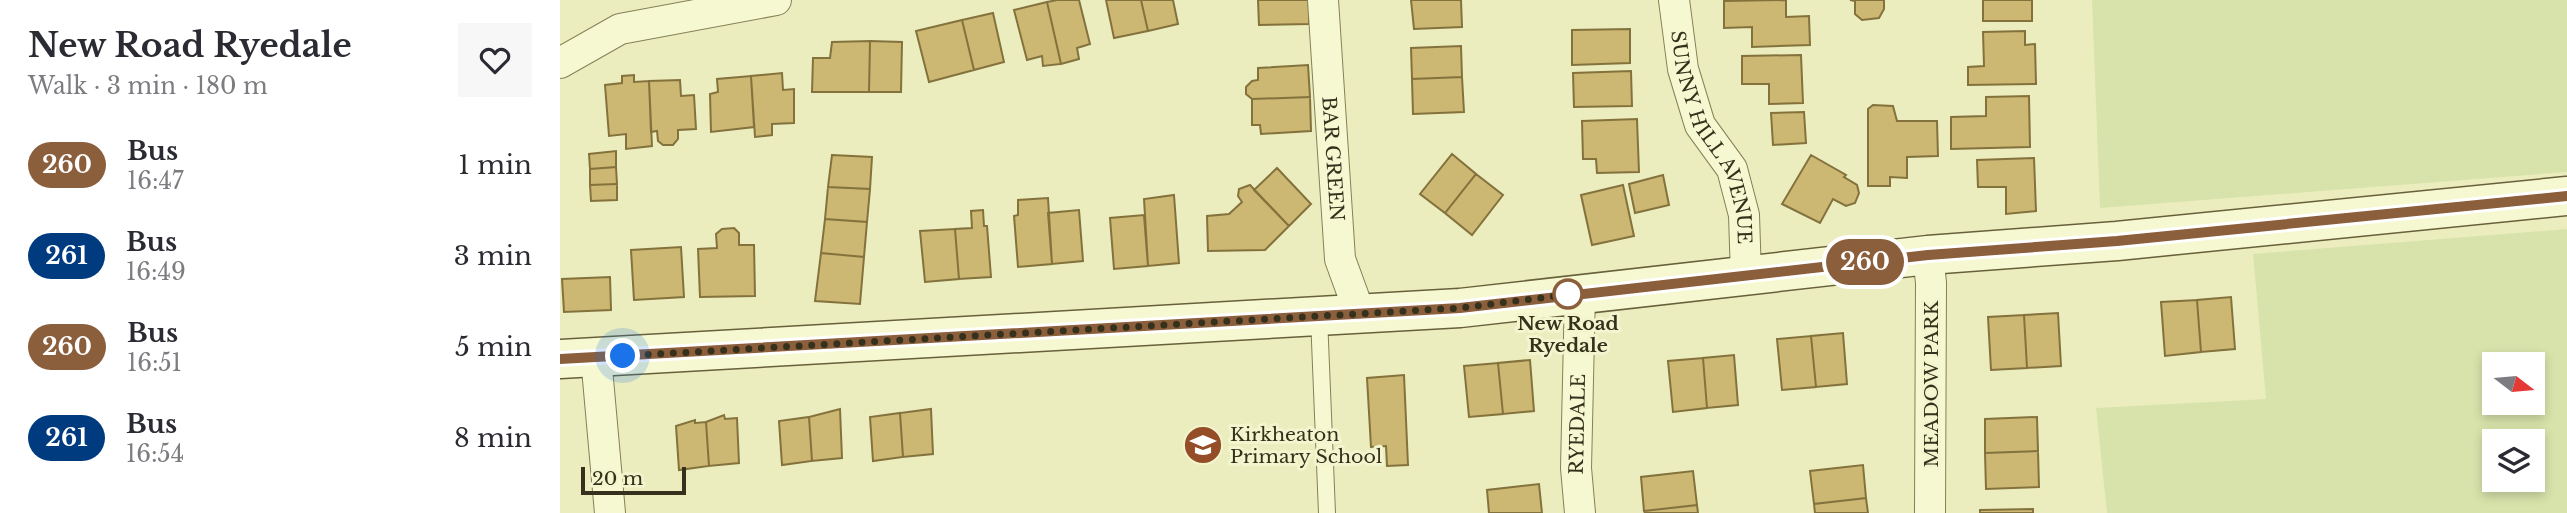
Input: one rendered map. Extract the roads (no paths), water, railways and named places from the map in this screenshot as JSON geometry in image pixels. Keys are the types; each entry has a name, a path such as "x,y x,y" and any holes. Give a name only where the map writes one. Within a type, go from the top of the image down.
{"street":[{"path":"560,63 620,29 776,0"},
{"name":"BAR GREEN","path":"1324,0 1340,260 1360,314"},
{"name":"SUNNY HILL AVENUE","path":"1674,0 1683,69 1700,125 1732,169 1744,215 1746,276"},
{"path":"610,513 578,358 1460,308 1928,255 2117,241 2567,196"},
{"name":"MEADOW PARK","path":"1928,255 1931,283 1930,513"},
{"name":"RYEDALE","path":"1580,293 1576,468 1580,513"}],"lane":[{"path":"1319,317 1327,513"}],"place":[{"name":"New Road Ryedale","path":"1568,294"},
{"name":"Kirkheaton Primary School","path":"1203,445"}]}
